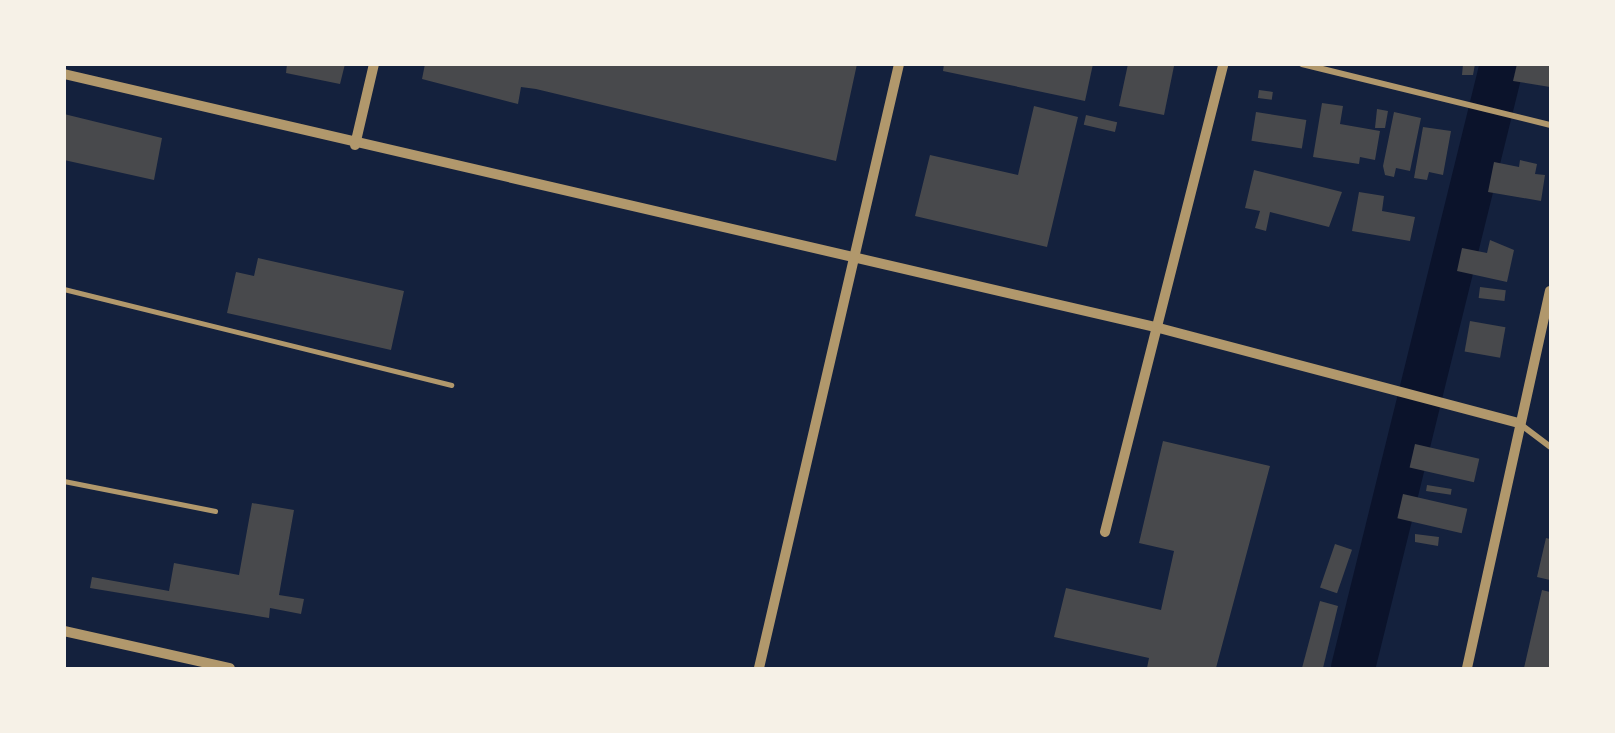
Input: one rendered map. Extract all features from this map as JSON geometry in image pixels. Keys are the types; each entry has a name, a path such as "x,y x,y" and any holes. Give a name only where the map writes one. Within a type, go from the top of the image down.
{"street":[{"path":"355,145 374,64"},
{"path":"759,669 858,260 899,64"},
{"path":"1105,532 1159,328 1223,64"},
{"path":"1302,64 1551,125"},
{"path":"64,74 355,145 1159,328 1518,423 1551,447"},
{"path":"1467,669 1518,423 1551,291"},
{"path":"64,631 230,669"}],"lane":[{"path":"64,289 451,385"},
{"path":"64,481 215,511"}],"building":[{"path":"287,64 345,64 340,84 286,73"},
{"path":"425,64 857,64 836,161 536,89 521,87 518,104 422,79"},
{"path":"944,64 1093,64 1085,101 943,71"},
{"path":"1128,64 1174,66 1164,115 1119,106"},
{"path":"1463,64 1475,64 1473,75 1462,75"},
{"path":"1517,64 1550,64 1550,87 1513,81"},
{"path":"1259,90 1273,92 1272,100 1258,98"},
{"path":"1322,103 1343,106 1340,124 1380,131 1375,160 1360,157 1359,164 1313,157"},
{"path":"1034,106 1078,117 1047,247 915,216 930,155 1018,175"},
{"path":"1377,109 1388,111 1385,128 1375,128"},
{"path":"1256,112 1306,120 1302,149 1251,141"},
{"path":"1394,112 1421,118 1410,171 1396,168 1394,177 1385,175 1383,166"},
{"path":"64,114 162,138 154,180 64,160"},
{"path":"1086,115 1117,122 1115,132 1084,125"},
{"path":"1423,127 1451,131 1443,175 1429,172 1427,180 1414,178"},
{"path":"1520,160 1537,164 1535,174 1545,175 1541,201 1488,192 1494,162 1519,167"},
{"path":"1254,170 1342,192 1329,227 1270,212 1266,231 1255,228 1260,211 1245,208"},
{"path":"1359,192 1384,196 1382,211 1415,217 1410,241 1352,231"},
{"path":"1490,240 1514,250 1507,282 1457,271 1462,248 1487,253"},
{"path":"258,258 404,291 391,350 227,313 236,272 254,276"},
{"path":"1480,287 1506,290 1504,301 1479,298"},
{"path":"1470,321 1505,327 1500,358 1465,352"},
{"path":"1163,441 1270,466 1216,668 1147,668 1149,658 1054,637 1066,588 1161,610 1174,551 1139,543"},
{"path":"1415,444 1479,459 1474,482 1410,467"},
{"path":"1427,485 1452,489 1451,495 1426,491"},
{"path":"1403,494 1467,509 1462,533 1397,518"},
{"path":"252,503 294,510 279,595 304,599 301,614 270,608 269,618 90,588 92,577 169,591 174,563 239,575"},
{"path":"1415,534 1439,537 1438,546 1415,542"},
{"path":"1546,538 1550,539 1550,580 1537,577"},
{"path":"1335,544 1352,550 1337,593 1320,587"},
{"path":"1542,590 1550,592 1550,668 1524,668"},
{"path":"1320,601 1338,606 1323,668 1302,668"}],"waterway":[{"path":"1353,668 1502,64"}]}
